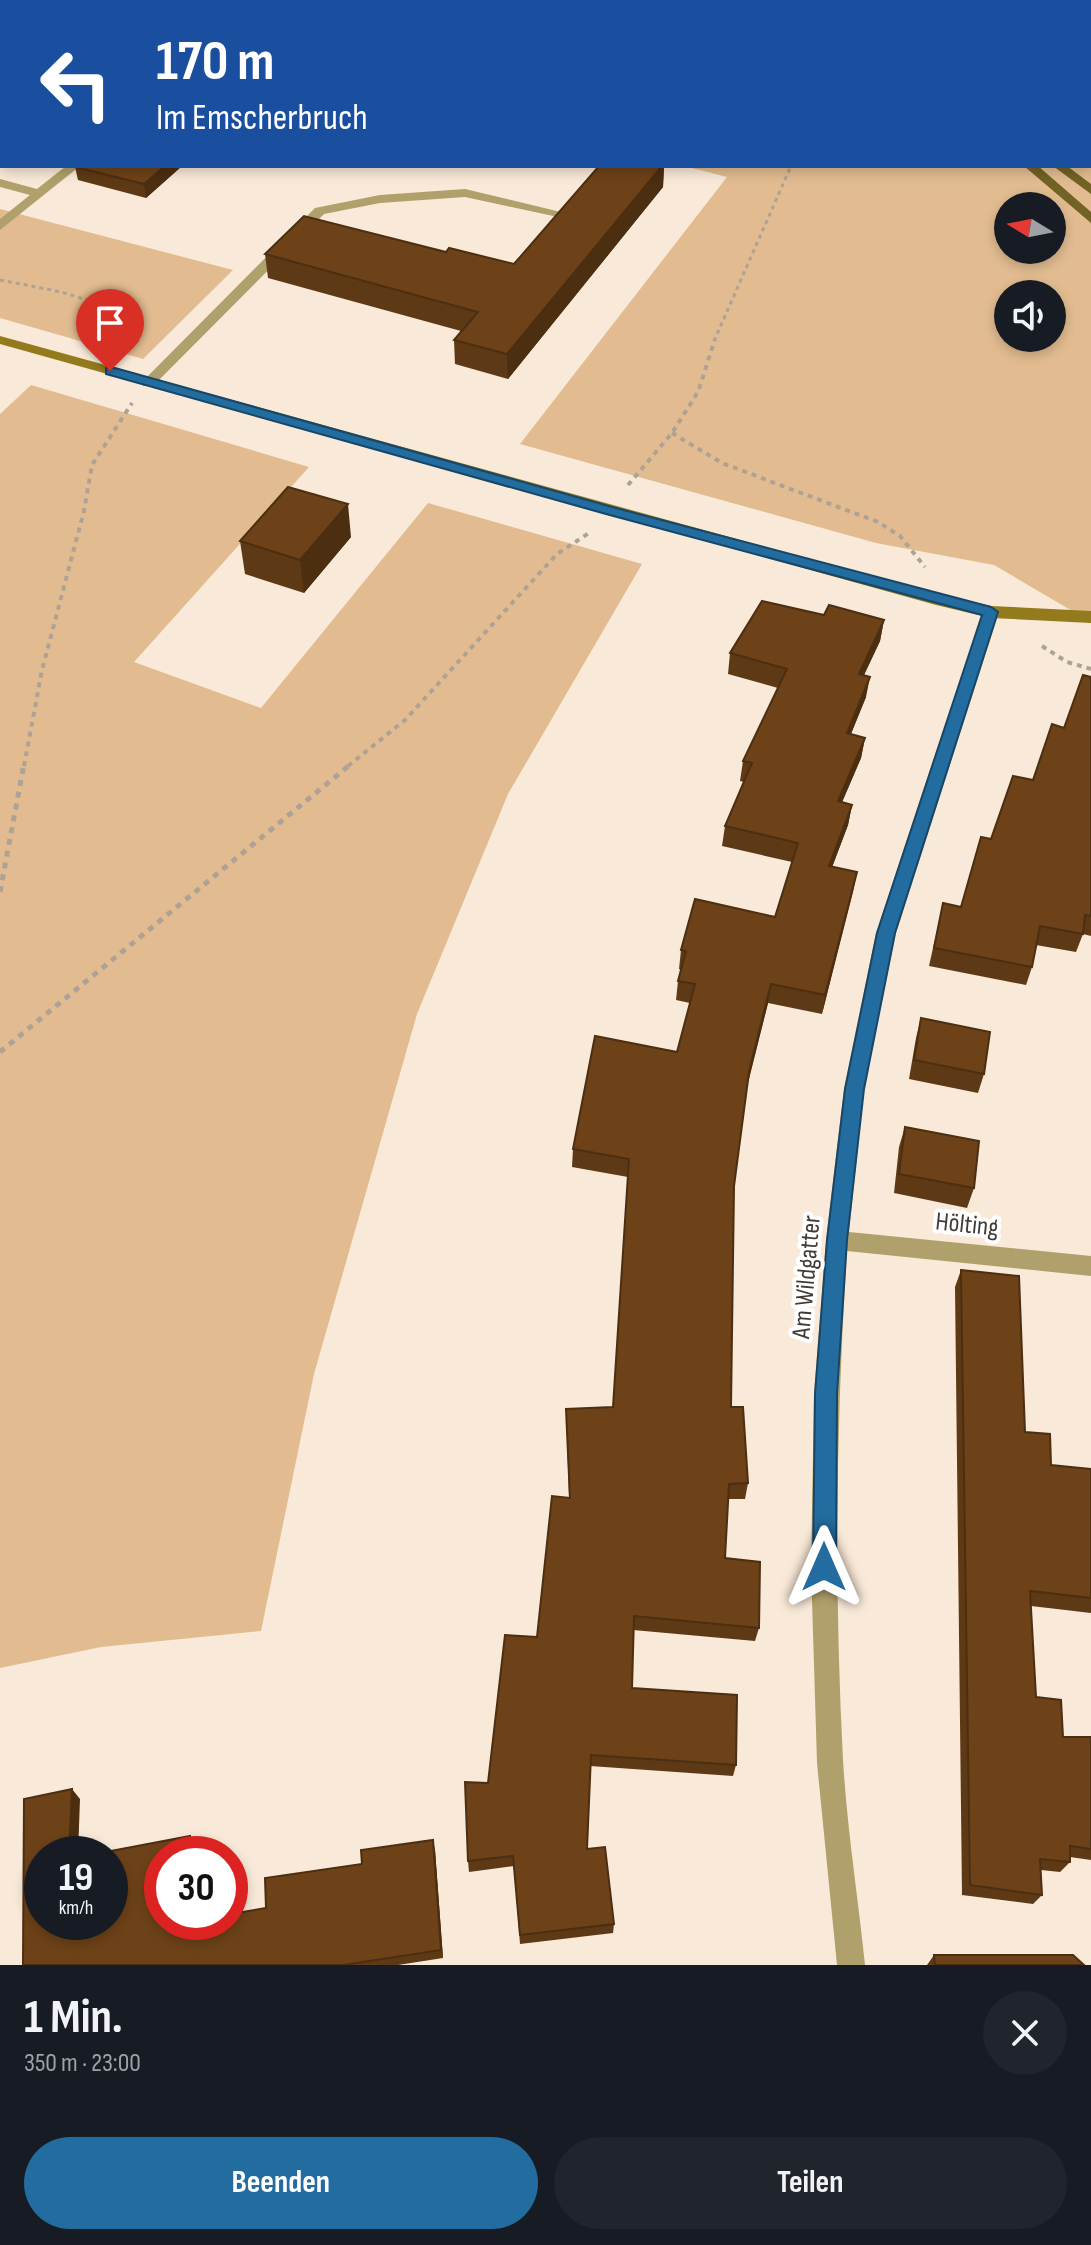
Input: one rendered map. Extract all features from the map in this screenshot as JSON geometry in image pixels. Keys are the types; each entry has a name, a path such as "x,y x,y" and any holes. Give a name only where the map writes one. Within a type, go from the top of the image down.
{"main road":[{"path":"1032,168 1091,219"},
{"path":"1062,168 1091,190"}],"street":[{"path":"0,226 72,168"},
{"path":"0,183 39,194"},
{"path":"148,383 320,211 380,199 465,193 558,213"},
{"path":"0,340 936,599 991,612 1091,617"},
{"name":"Am Wildgatter","path":"851,1965 830,1763 824,1567 826,1394 837,1240 854,1089 886,933 991,612"},
{"name":"Hölting","path":"837,1240 1091,1266"}],"path":[{"path":"0,1052 214,873 405,720 557,554 588,533 611,511 631,480 672,433 698,392 720,322 790,168"},
{"path":"0,280 68,293 105,305 121,314 132,328 110,371"},
{"path":"0,892 42,670 84,511 92,465 121,418 148,383"},
{"path":"672,433 722,463 878,522 900,536 926,569 936,599"}],"shaded area":[{"path":"692,168 1091,168 1091,622 994,565 876,543 520,444 727,177"},
{"path":"0,209 233,270 143,359 0,318"},
{"path":"31,385 309,467 134,662 261,708 428,503 642,564 508,794 417,1014 314,1374 261,1631 101,1647 0,1668 0,414"}],"building":[{"path":"79,168 163,168 144,184"},
{"path":"597,168 660,168 507,354 454,340 478,312 265,254 304,216 446,252 449,248 514,264"},
{"path":"288,487 348,504 300,560 240,541"},
{"path":"762,601 824,615 829,605 884,620 859,674 870,677 847,733 865,738 838,801 852,805 829,866 857,872 825,995 771,984 749,1072 734,1186 731,1407 743,1407 748,1483 729,1484 725,1558 760,1562 759,1628 634,1616 632,1688 737,1695 736,1765 591,1755 587,1849 605,1847 614,1924 520,1935 513,1856 468,1861 465,1782 488,1783 505,1635 537,1637 552,1496 570,1498 566,1409 613,1407 629,1159 573,1149 595,1036 677,1052 695,984 678,981 686,951 681,950 695,899 775,917 798,843 725,826 752,763 743,761 787,669 730,653"},
{"path":"1083,675 1091,677 1091,916 1085,915 1083,934 1040,926 1032,967 934,948 943,903 961,907 981,837 991,839 1013,776 1033,780 1052,724 1064,728"},
{"path":"921,1018 990,1032 984,1074 914,1060"},
{"path":"905,1127 979,1141 974,1188 899,1174"},
{"path":"961,1270 1019,1276 1025,1432 1050,1434 1051,1465 1091,1469 1091,1598 1030,1591 1036,1697 1061,1700 1063,1737 1091,1737 1091,1849 1070,1846 1070,1862 1040,1859 1042,1895 970,1885"},
{"path":"72,1789 70,1836 24,1836 24,1940 128,1940 128,1848 144,1845 144,1940 248,1940 248,1911 266,1908 265,1878 362,1864 361,1850 433,1840 441,1950 343,1965 23,1965 24,1799"},
{"path":"934,1955 1073,1955 1084,1965 935,1965"}],"route":[{"path":"110,371 611,511 991,612 886,933 854,1089 837,1240 826,1394 824,1567"}]}
